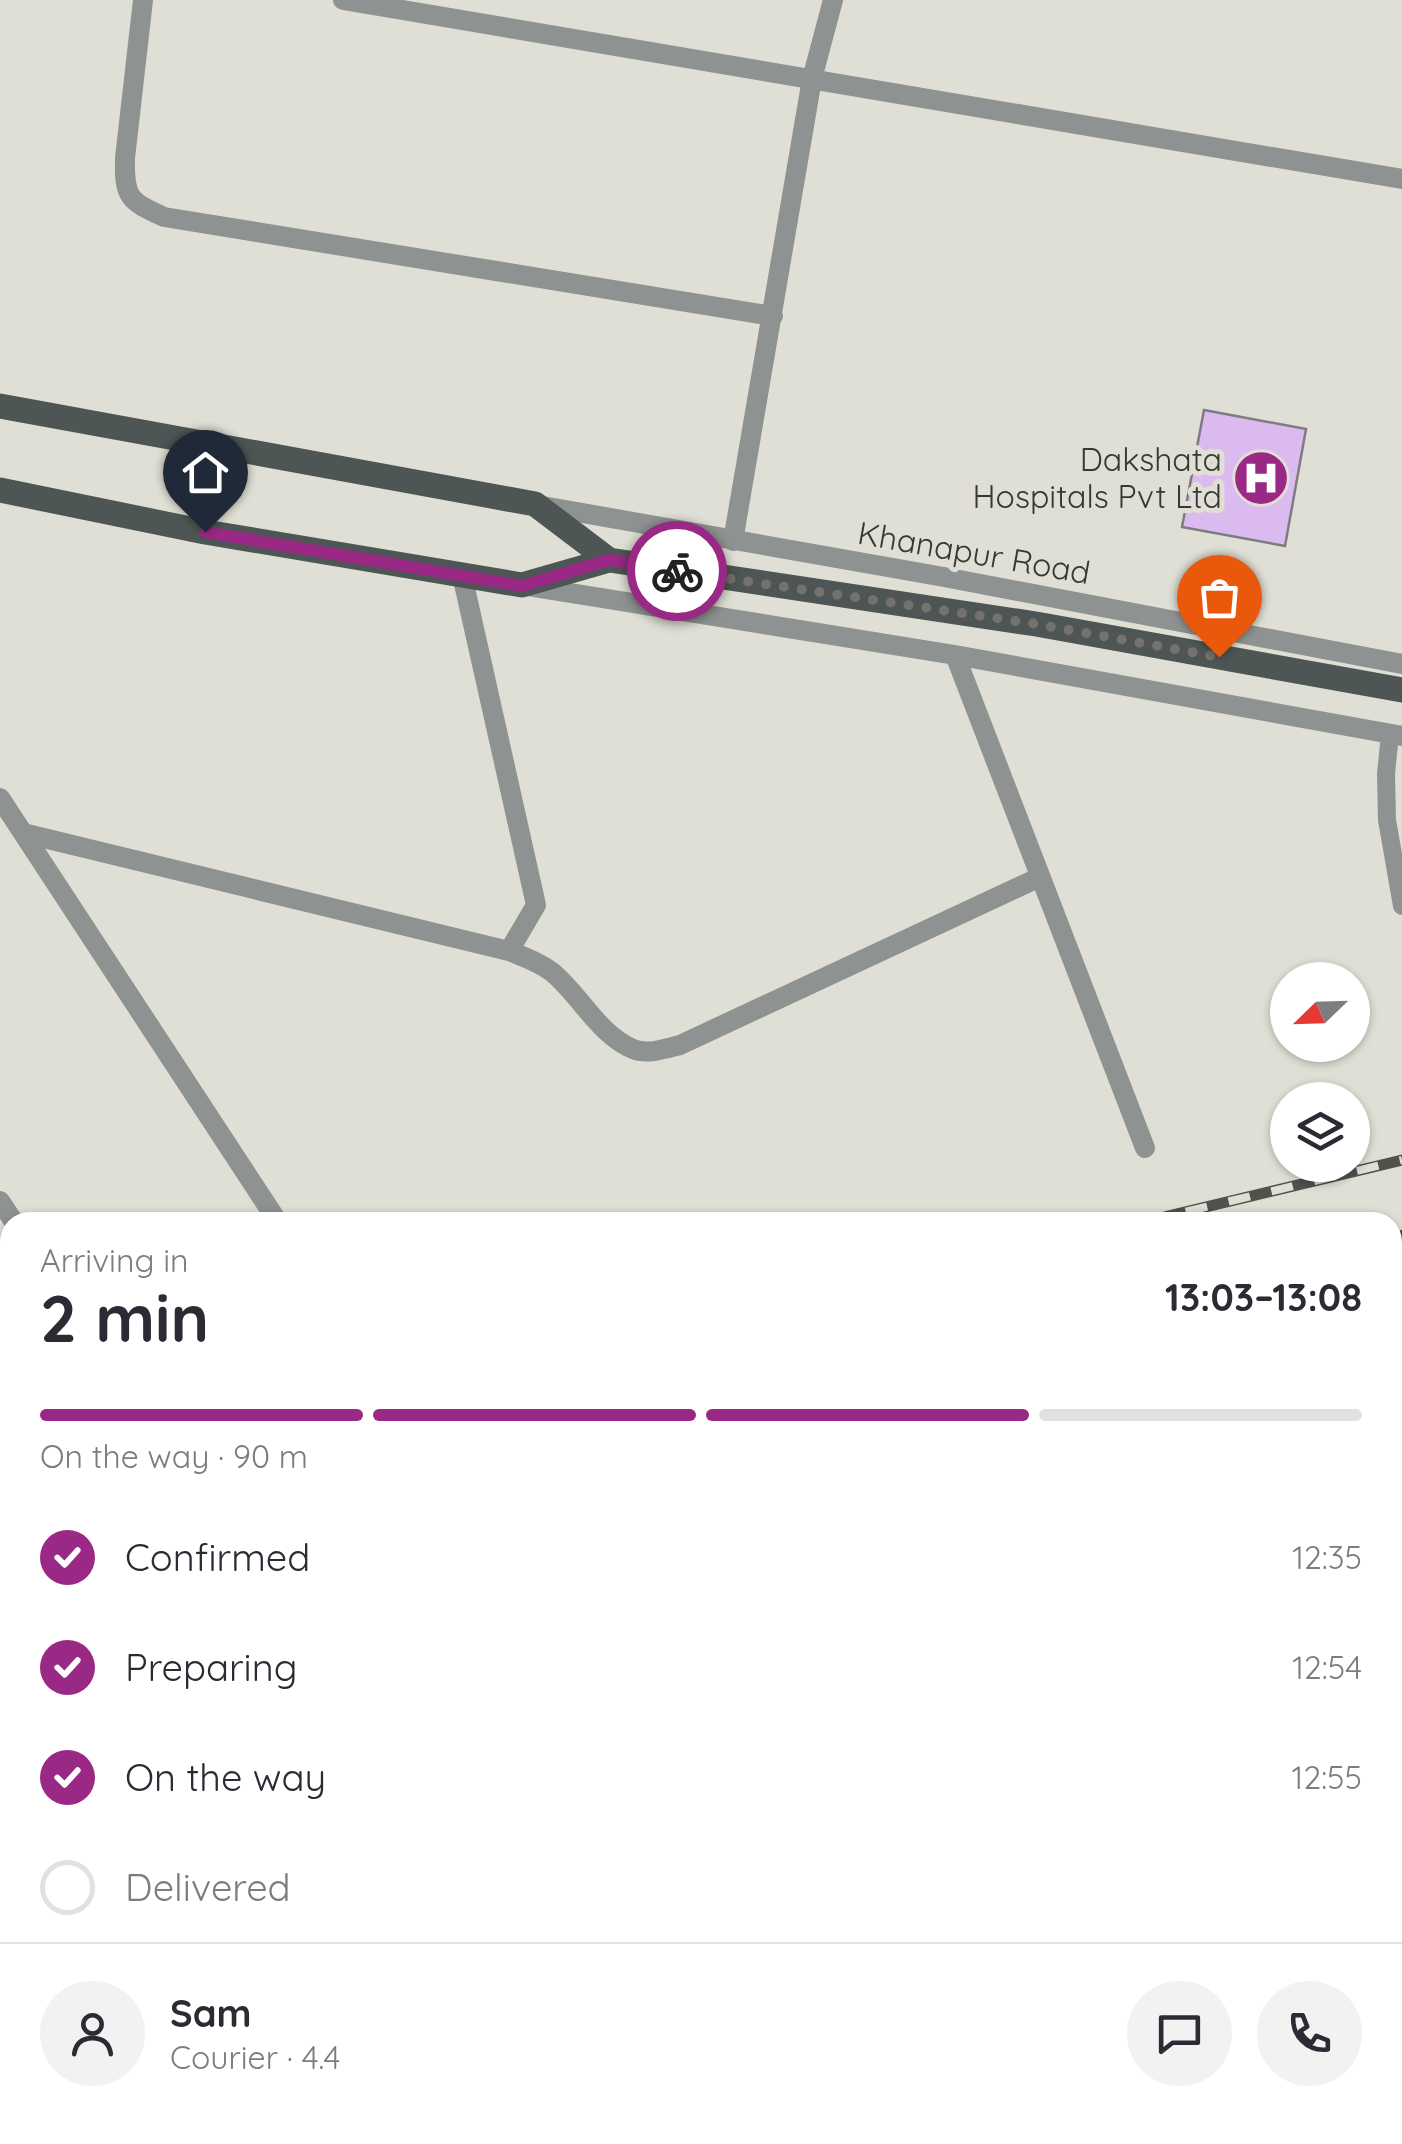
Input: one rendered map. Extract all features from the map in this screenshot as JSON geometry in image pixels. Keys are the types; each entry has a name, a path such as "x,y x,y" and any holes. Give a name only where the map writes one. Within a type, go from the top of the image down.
{"main road":[{"path":"0,406 535,504 609,560"},
{"path":"0,490 205,532 522,586 609,560 1036,624 1402,690"}],"street":[{"path":"143,0 124,183 135,204 164,217 773,316"},
{"path":"344,0 1402,179"},
{"path":"733,541 812,79 833,0"},
{"name":"Khanapur Road","path":"535,504 1402,664"},
{"path":"462,575 536,906 510,950"},
{"path":"522,586 955,655 1396,735"},
{"path":"955,655 1145,1148"},
{"path":"0,798 271,1212"},
{"path":"23,833 510,950 552,973 611,1034 635,1050 656,1051 680,1045 1040,877"}],"lane":[{"path":"1396,735 1386,774 1387,820 1402,906"}],"building":[{"path":"1204,410 1306,429 1285,546 1182,527"}],"railway":[{"path":"1185,1212 1402,1160"}],"way so far":[{"path":"677,571 1036,624 1219,657"}],"place":[{"name":"Dakshata Hospitals Pvt Ltd","path":"1261,478"}],"route":[{"path":"205,532 522,586 609,560 677,571"}]}
